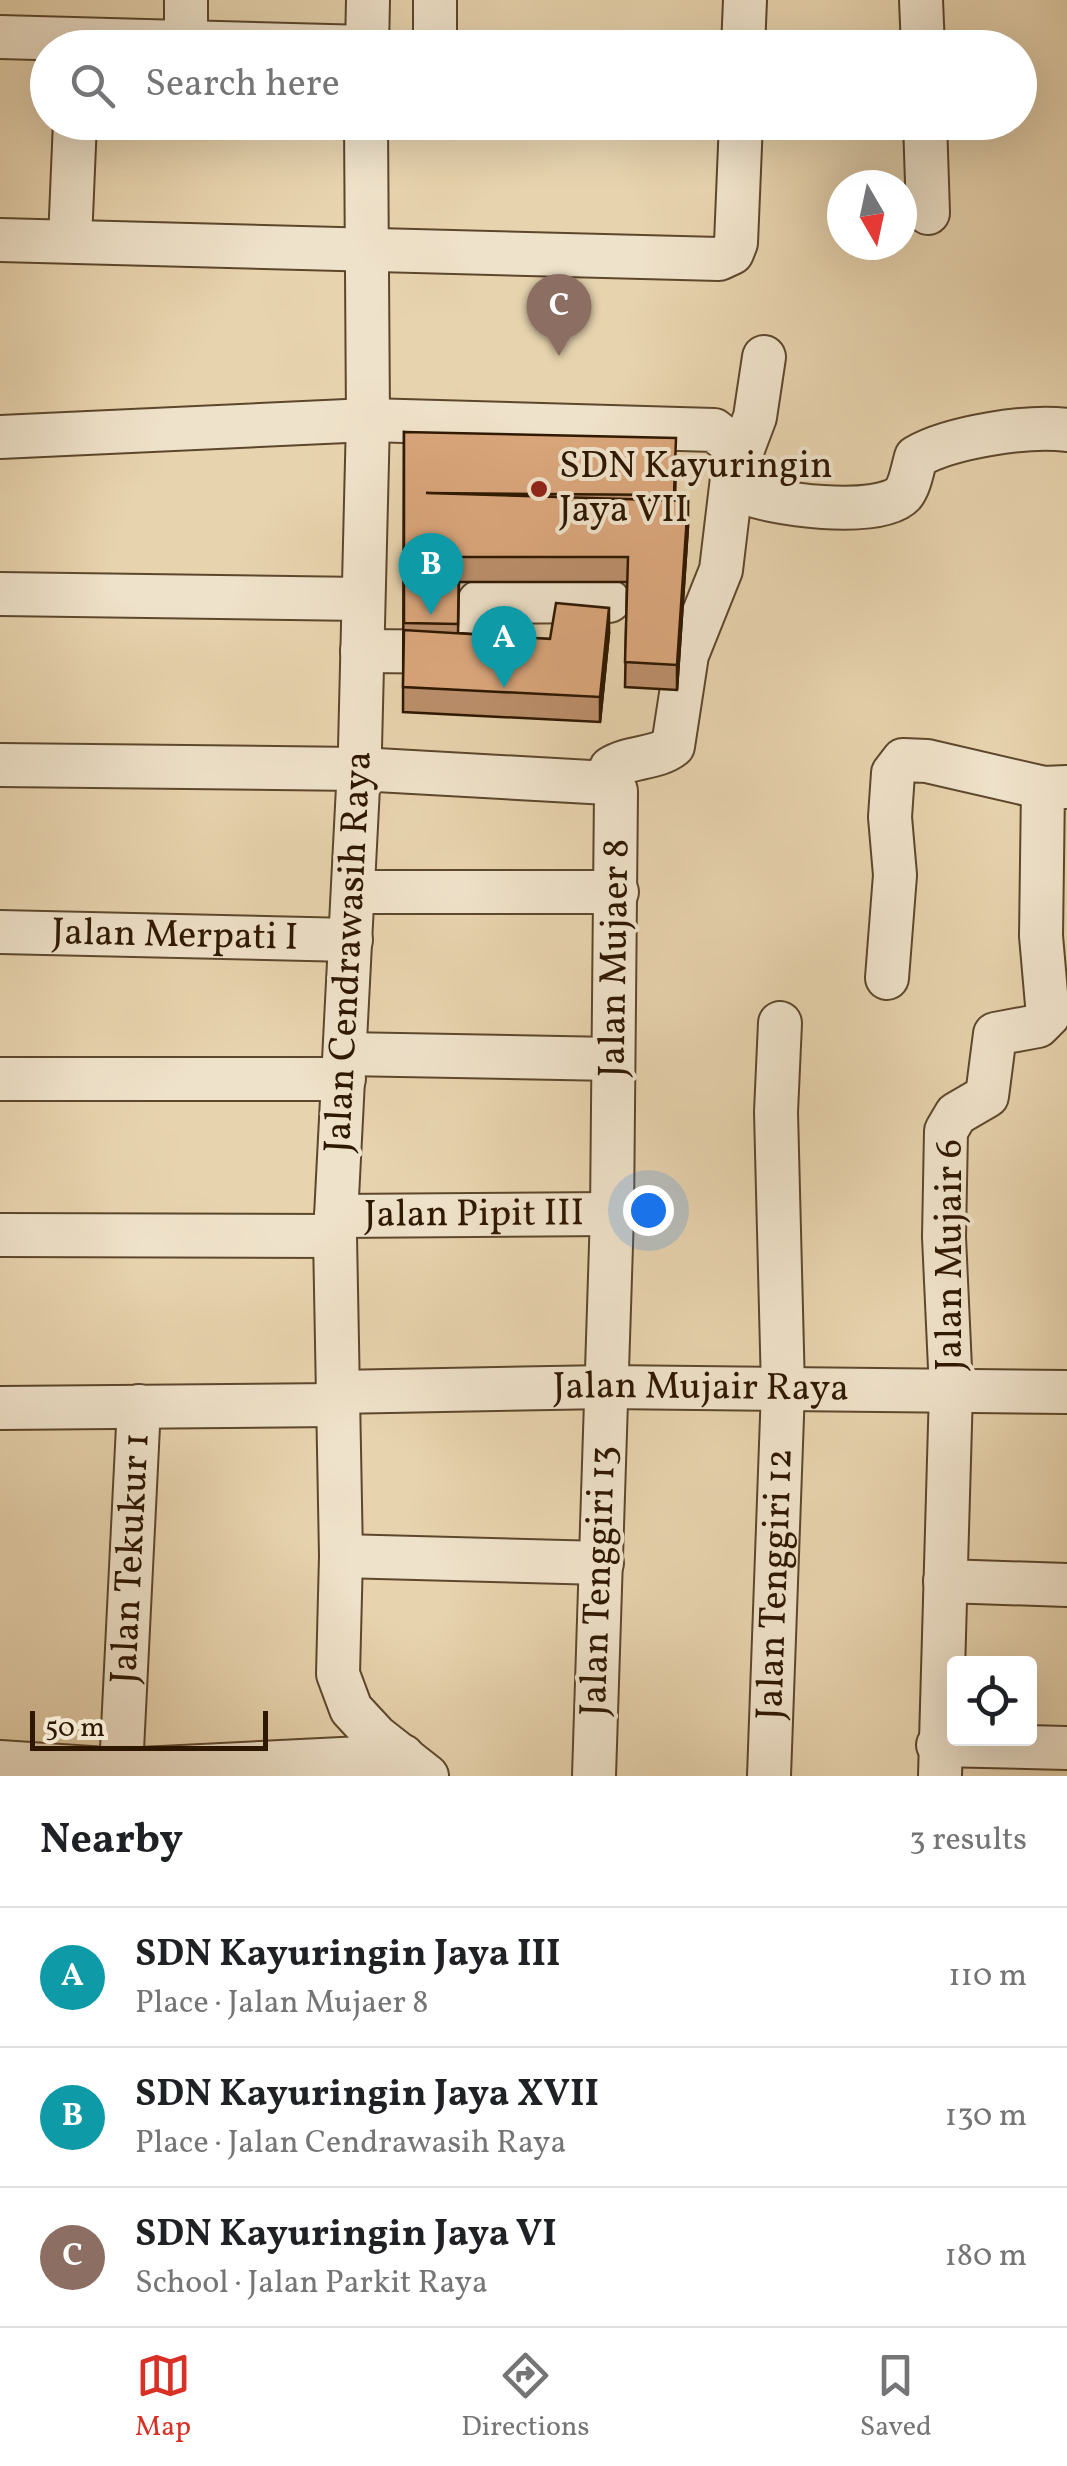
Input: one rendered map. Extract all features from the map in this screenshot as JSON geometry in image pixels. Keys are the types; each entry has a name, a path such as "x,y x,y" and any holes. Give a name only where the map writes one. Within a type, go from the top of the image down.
{"street":[{"path":"186,0 186,30"},
{"path":"367,30 368,0"},
{"path":"435,0 435,30"},
{"path":"744,30 745,0"},
{"path":"921,0 922,30"},
{"path":"0,37 30,39"},
{"path":"70,240 73,140"},
{"name":"Jalan Cendrawasih Raya","path":"366,140 368,420 362,651 355,892 336,1226 341,1556 338,1674 351,1709 376,1736 415,1766"},
{"path":"0,240 719,259 732,254 736,243 739,140"},
{"path":"926,140 928,213"},
{"path":"732,478 755,417 764,357"},
{"path":"0,437 368,420 714,430 738,449 720,570 687,655 673,746 665,752 628,758 610,768 608,783"},
{"path":"732,478 748,495 856,510 874,508 906,492 916,456 937,445 1047,427 1067,430"},
{"path":"0,594 362,598"},
{"path":"362,651 476,652 479,602 609,601"},
{"path":"887,978 895,876 890,817 892,773 903,760 1055,787"},
{"name":"Jalan Mujaer 8","path":"0,765 358,768 608,783 618,801 606,1387"},
{"name":"Jalan Mujair 6","path":"951,1390 944,1237 946,1131 956,1114 987,1096 995,1034 1038,1026 1048,1016 1041,936 1055,787"},
{"path":"355,892 617,892"},
{"name":"Jalan Merpati I","path":"0,932 351,940"},
{"name":"Jalan Tenggiri 12","path":"768,1776 783,1390 776,1112 780,1023"},
{"path":"0,1079 614,1059"},
{"name":"Jalan Pipit III","path":"0,1235 612,1214"},
{"name":"Jalan Mujair Raya","path":"0,1408 606,1387 1067,1392"},
{"name":"Jalan Tenggiri 13","path":"594,1776 606,1387"},
{"path":"951,1390 939,1761 1067,1748"},
{"name":"Jalan Tekukur 1","path":"121,1770 139,1406"},
{"path":"341,1556 602,1562"},
{"path":"944,1581 1067,1585"},
{"path":"0,1762 121,1770 415,1766"}],"building":[{"path":"404,432 676,438 674,495 426,493 688,501 677,665 625,662 628,557 459,557 458,624 404,623"},
{"path":"556,603 609,608 600,697 403,687 404,630 550,639"}],"place":[{"name":"SDN Kayuringin Jaya VI","path":"559,356"},
{"name":"SDN Kayuringin Jaya VII","path":"539,489"},
{"name":"SDN Kayuringin Jaya XVII","path":"431,615"},
{"name":"SDN Kayuringin Jaya III","path":"504,688"}]}
